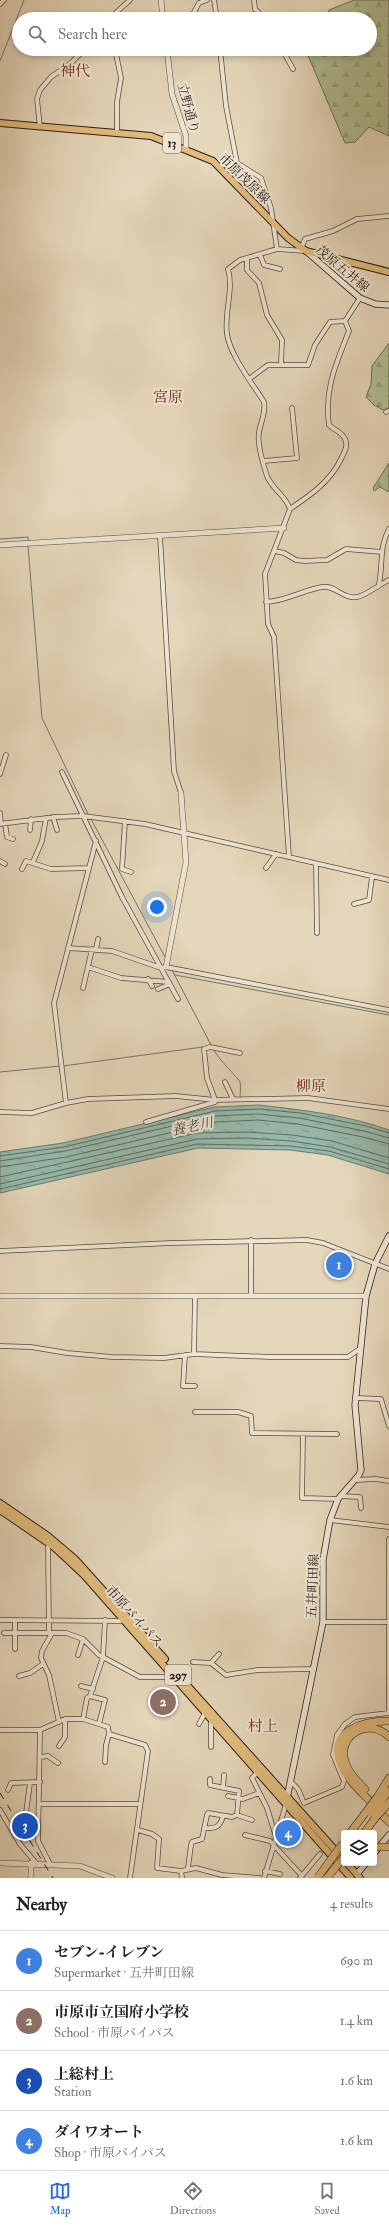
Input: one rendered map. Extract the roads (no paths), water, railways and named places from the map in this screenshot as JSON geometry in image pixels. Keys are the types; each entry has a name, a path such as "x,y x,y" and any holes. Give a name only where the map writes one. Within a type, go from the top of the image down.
{"highway":[{"path":"377,1804 345,1772 339,1759 339,1746 344,1736 353,1727 368,1722 389,1721"},
{"path":"377,1804 348,1767 344,1753 345,1744 353,1733 365,1728 379,1730 389,1737"},
{"path":"365,1830 389,1778"},
{"path":"353,1830 389,1791"},
{"path":"357,1830 377,1804"},
{"path":"377,1847 389,1847"},
{"path":"318,1877 341,1848"},
{"path":"327,1878 341,1862"},
{"path":"333,1871 341,1866"}],"main road":[{"name":"市原茂原線","path":"0,124 117,133 159,138 207,158 219,166 273,222 303,250 389,272"},
{"name":"茂原五井線","path":"303,250 360,298 375,304 389,305"},
{"name":"五井町田線","path":"286,1804 323,1622 323,1560 330,1520 339,1497 359,1475 361,1465 356,1425 356,1398 366,1296 375,1264 389,1236"},
{"name":"市原バイパス","path":"0,1503 56,1542 89,1572 248,1753 287,1794 341,1856"},
{"name":"市原バイパス","path":"0,1510 48,1542 84,1575 175,1677 257,1773 355,1877"},
{"path":"377,1849 389,1835"},
{"path":"348,1866 355,1877 364,1866"}],"street":[{"path":"0,4 4,0"},
{"path":"117,12 130,0"},
{"path":"161,0 162,12"},
{"path":"194,12 199,3 207,0"},
{"path":"214,0 216,12"},
{"path":"254,0 255,10 257,12"},
{"path":"40,127 37,99 40,90 51,77 71,63 78,56"},
{"path":"116,56 121,78 118,102 117,133"},
{"name":"立野通り","path":"168,56 172,94 186,136 186,149"},
{"path":"221,56 226,106 238,163"},
{"path":"286,56 293,69"},
{"path":"219,166 238,163 261,178 271,208 277,248"},
{"path":"290,509 287,502 270,484 264,461 259,437 266,410 264,402 233,351 227,335 230,281 228,269 236,261 260,255 277,248 303,250 305,239 333,231 353,220 389,216"},
{"path":"260,255 264,265 280,269"},
{"path":"247,259 247,270 259,283 267,315 282,340 281,364"},
{"path":"345,321 360,298"},
{"path":"249,379 268,365 308,365 315,345 330,322 345,321"},
{"path":"289,858 274,637 268,624 265,574 284,528 290,509 320,488 330,477 346,448 346,441 341,433 329,425 327,398 332,373 349,331 345,321"},
{"path":"264,461 297,458 292,408"},
{"path":"0,545 284,528"},
{"path":"379,584 382,569 384,538 389,529"},
{"path":"160,536 174,771 181,793 185,868 164,968"},
{"path":"275,550 296,560 304,561 327,560 346,549 382,552"},
{"path":"266,602 279,601 309,589 325,586 348,597 357,597 389,580"},
{"path":"0,774 6,755"},
{"path":"62,772 122,897 164,968 169,983 178,999"},
{"path":"0,813 7,837 12,839"},
{"path":"2,823 53,817 83,816 125,821 145,824 389,880"},
{"path":"53,817 57,830"},
{"path":"34,862 42,841 46,818"},
{"path":"30,830 32,820"},
{"path":"125,821 122,869 131,872"},
{"path":"66,1103 54,1003 96,841"},
{"path":"266,868 276,854"},
{"path":"0,861 5,864"},
{"path":"22,869 26,861 34,862 51,869 89,868"},
{"path":"316,864 317,933"},
{"path":"354,904 369,900 372,877"},
{"path":"82,988 98,939"},
{"path":"68,948 112,951 164,968 389,1010"},
{"path":"88,967 121,978 148,979 169,983"},
{"path":"148,979 152,986"},
{"path":"158,988 169,983"},
{"path":"215,1100 207,1078 204,1048 240,1053"},
{"path":"225,1082 232,1099"},
{"path":"0,1112 32,1113 66,1103 88,1099 176,1096 215,1100 308,1098 389,1109"},
{"path":"146,1122 215,1102 215,1100"},
{"path":"251,1240 251,1296"},
{"path":"0,1251 251,1240 308,1240 323,1243 389,1269"},
{"path":"0,1296 366,1296"},
{"path":"194,1354 195,1296"},
{"path":"0,1346 39,1348 67,1353 112,1357 164,1358 194,1354 361,1358"},
{"path":"348,1357 361,1348"},
{"path":"185,1355 183,1386 195,1386"},
{"path":"356,1398 381,1399 389,1426"},
{"path":"195,1412 238,1412 251,1416 252,1433 336,1434"},
{"path":"303,1434 302,1498 360,1497 361,1508"},
{"path":"355,1480 376,1479 389,1481"},
{"path":"330,1520 389,1527"},
{"path":"291,1782 298,1788 304,1803 342,1788 344,1781 333,1755 337,1735 345,1724 355,1717 389,1713 389,1538"},
{"path":"48,1542 48,1620 51,1633 42,1651 41,1658 49,1675 59,1722"},
{"path":"0,1620 120,1621 123,1619"},
{"path":"15,1620 15,1649"},
{"path":"83,1719 87,1698 90,1696 93,1689 103,1657 105,1620"},
{"path":"323,1622 389,1622"},
{"path":"4,1634 66,1633 83,1639 103,1657 140,1677 175,1677"},
{"path":"78,1656 83,1639"},
{"path":"211,1663 218,1654"},
{"path":"193,1662 211,1663 226,1675 264,1669 314,1669"},
{"path":"19,1676 30,1673 43,1664"},
{"path":"81,1686 93,1689"},
{"path":"90,1696 105,1700 99,1724"},
{"path":"200,1724 205,1713"},
{"path":"59,1746 65,1737 65,1719"},
{"path":"0,1730 40,1730 65,1719 83,1719 108,1727 109,1734 106,1745 105,1762"},
{"path":"211,1720 211,1747"},
{"path":"40,1730 40,1804 38,1842 50,1864"},
{"path":"109,1734 145,1745 148,1751 130,1878"},
{"path":"40,1756 48,1756 58,1763"},
{"path":"257,1773 252,1778 267,1808 277,1837"},
{"path":"224,1775 224,1788"},
{"path":"210,1779 210,1785 239,1791 236,1815"},
{"path":"8,1790 11,1783 40,1782"},
{"path":"26,1813 30,1783"},
{"path":"228,1796 242,1799 259,1793"},
{"path":"40,1804 140,1804"},
{"path":"264,1878 286,1804"},
{"path":"0,1810 20,1844 34,1863 31,1878"},
{"path":"188,1868 192,1842 202,1839 208,1813 232,1817 236,1815 252,1820"},
{"path":"204,1828 218,1826 221,1824 223,1816"},
{"path":"138,1830 152,1834 159,1839 156,1868 182,1871 188,1868 204,1869 222,1875 260,1878"},
{"path":"245,1835 270,1841 273,1847 301,1877 320,1854"},
{"path":"0,1863 85,1866 112,1878"},
{"path":"182,1871 182,1878"},
{"path":"265,1871 280,1874"}],"water":[{"name":"養老川","path":"259,1105 308,1111 357,1120 389,1130 389,1174 328,1155 290,1150 198,1148 0,1193 0,1152 63,1143 214,1107"}],"waterway":[{"path":"19,12 24,0"},
{"path":"0,61 12,30"},
{"path":"0,539 28,537 28,541"},
{"path":"28,546 42,718 89,816"},
{"path":"91,819 165,957"},
{"path":"172,970 211,1045"},
{"path":"175,975 389,1015"},
{"path":"63,1066 203,1047"},
{"path":"214,1050 240,1082 240,1099"},
{"path":"0,1072 60,1066"}],"tunnel":[{"path":"372,1797 387,1813"}],"railway":[{"path":"0,1793 53,1878"}],"place":[{"name":"セブン-イレブン","path":"339,1265"},
{"name":"市原市立国府小学校","path":"163,1702"},
{"name":"上総村上","path":"25,1826"},
{"name":"ダイワオート","path":"288,1833"}],"district":[{"name":"神代","path":"75,71"},
{"name":"宮原","path":"168,397"},
{"name":"柳原","path":"311,1086"},
{"name":"村上","path":"263,1726"}]}
